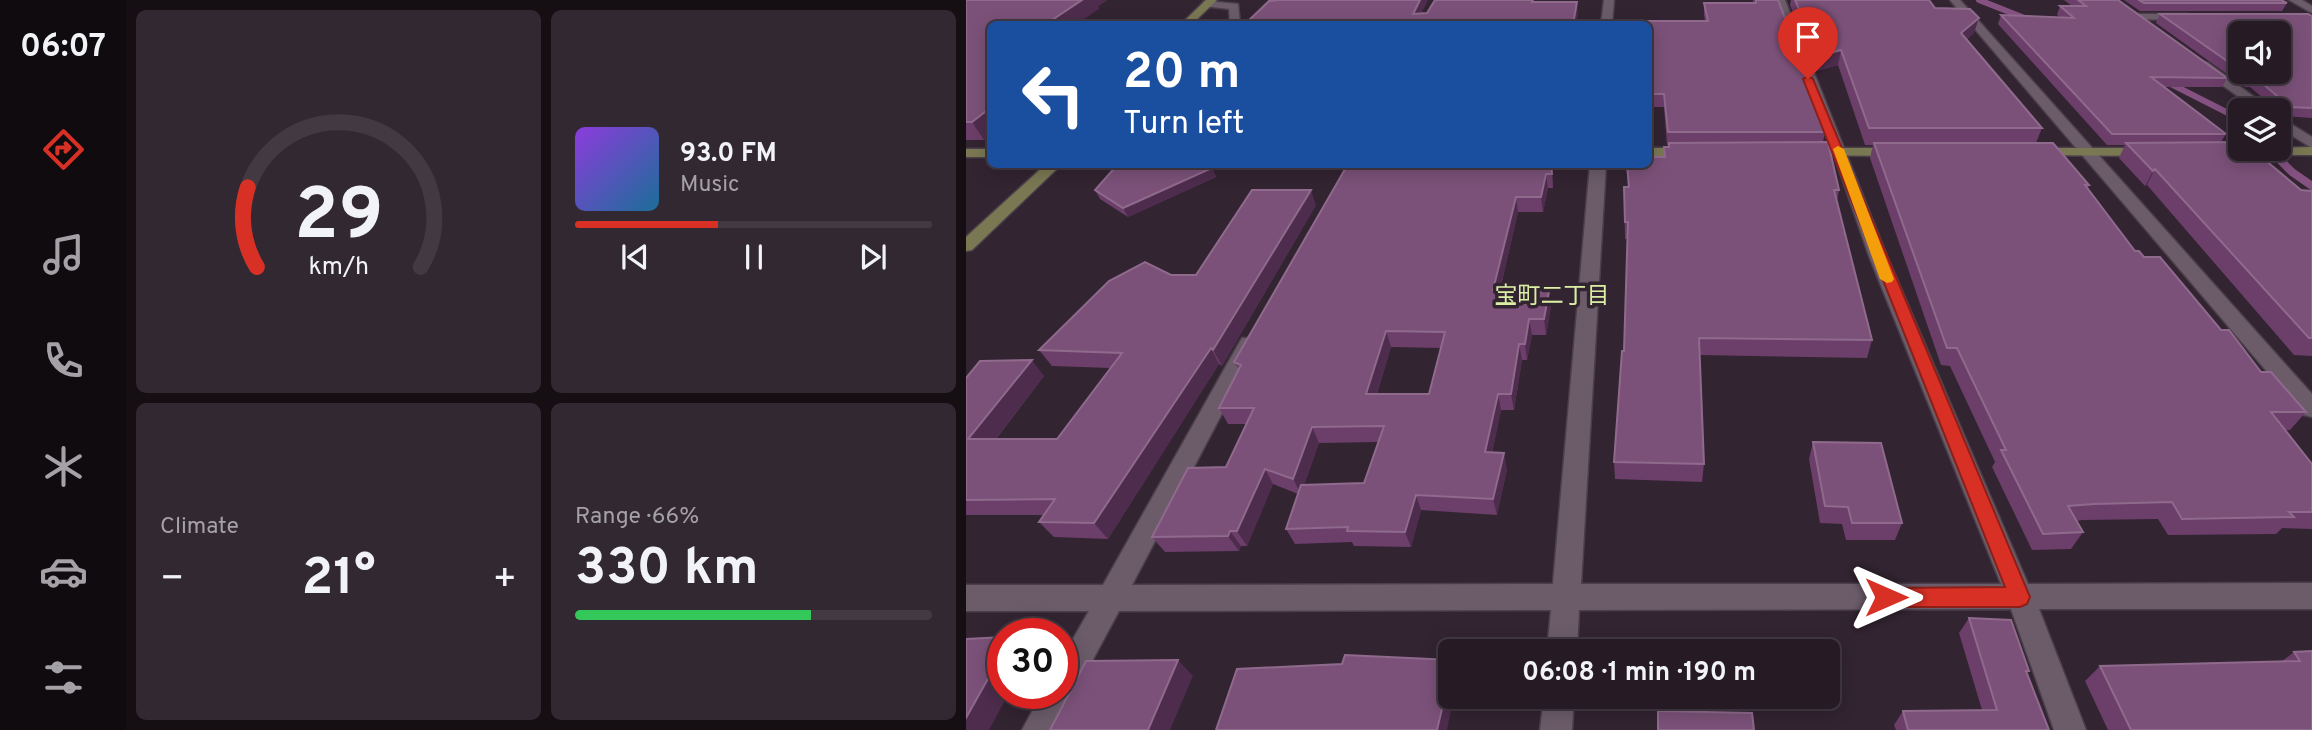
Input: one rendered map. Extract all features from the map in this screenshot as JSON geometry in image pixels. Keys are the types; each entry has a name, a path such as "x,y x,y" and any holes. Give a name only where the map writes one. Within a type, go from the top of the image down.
{"street":[{"path":"1607,21 1609,0"},
{"path":"1780,0 1878,256 2020,597 2070,730"},
{"path":"2294,0 2312,10"},
{"path":"1955,1 2312,409"},
{"path":"1189,21 1210,2 1234,6 1235,21"},
{"path":"2157,32 2130,13 2204,17"},
{"path":"2298,17 2312,17"},
{"path":"2190,56 2248,98"},
{"path":"2291,129 2312,144"},
{"path":"2206,151 2312,150"},
{"path":"1652,152 1703,152"},
{"path":"1785,152 1909,152"},
{"path":"2019,152 2167,152"},
{"path":"966,153 987,153"},
{"path":"966,246 1051,168"},
{"path":"1563,639 1598,168"},
{"path":"1078,660 1258,326"},
{"path":"966,598 2312,596"},
{"path":"1038,730 1050,709"},
{"path":"1556,730 1558,709"}],"building":[{"path":"966,0 1082,0 1050,21 987,21 987,110 972,122 966,122"},
{"path":"1420,0 1413,14 1427,13 1435,0 1577,2 1574,21 1248,21 1269,1"},
{"path":"1756,0 1778,0 1819,107 1825,132 1668,132 1664,94 1652,94 1652,21 1708,21 1704,3 1756,3"},
{"path":"1795,0 1929,0 1935,8 1970,9 1979,18 1961,33 2042,128 1869,128 1841,50 1819,56"},
{"path":"2078,0 2118,0 2227,78 2151,77 2226,134 2112,134 2001,15 2074,18 2060,6 2086,6"},
{"path":"2139,0 2281,0 2287,3 2144,3"},
{"path":"2160,14 2312,16 2312,108 2291,107 2291,98 2279,98 2263,84 2291,84 2291,21 2228,21 2228,62"},
{"path":"1828,142 1839,190 1834,190 1872,340 1699,338 1704,464 1614,462 1624,351 1628,222 1625,222 1624,187 1629,187 1627,168 1652,168 1652,157 1665,157 1664,147 1669,147 1669,143"},
{"path":"2228,142 2228,161 2266,161 2301,190 2312,191 2312,338 2309,338 2155,169 2153,171 2126,143"},
{"path":"1874,143 2053,143 2089,185 2085,185 2135,251 2139,251 2144,257 2160,257 2221,330 2229,330 2261,372 2271,372 2306,412 2271,412 2312,464 2312,512 2289,512 2294,517 2182,519 2172,502 2068,506 2083,532 2043,534 2001,450 2006,450 1957,348 1947,348"},
{"path":"1114,168 1212,168 1123,208 1095,190"},
{"path":"1346,168 1551,168 1552,174 1546,174 1541,197 1516,197 1493,290 1549,291 1544,319 1529,319 1525,344 1519,344 1511,394 1498,394 1485,452 1504,453 1493,499 1416,495 1405,532 1347,531 1348,527 1286,529 1301,485 1364,483 1384,426 1312,427 1293,479 1265,469 1237,531 1230,531 1228,536 1152,537 1188,468 1226,467 1254,408 1219,408 1241,365 1234,362","holes":["1386,331 1445,332 1429,394 1366,394"]},
{"path":"1252,190 1311,190 1213,350 1211,348 1094,523 1039,522 1055,499 966,500 966,378 980,361 1032,360 968,439 1057,439 1122,353 1039,350 1109,281 1145,262 1171,275 1196,275"},
{"path":"1813,442 1881,443 1902,523 1852,523 1848,507 1825,506"},
{"path":"1969,618 2011,620 2029,671 2026,671 2049,730 1908,730 1903,711 1997,710"},
{"path":"987,638 987,681 966,718 966,639"},
{"path":"2312,651 2312,730 2131,730 2100,666 2300,661 2294,652"},
{"path":"1345,655 1438,659 1438,709 1442,709 1437,730 1216,730 1237,669 1342,664"},
{"path":"1178,660 1148,730 1050,730 1061,709 1078,709 1078,676 1086,661"},
{"path":"1658,711 1752,713 1754,730 1658,730"}],"waterway":[{"path":"1979,0 2032,21"},
{"path":"2167,82 2228,113"},
{"path":"2281,161 2312,186"}],"slow traffic":[{"path":"1838,149 1887,279"}],"district":[{"name":"宝町二丁目","path":"1552,295"}],"route":[{"path":"1808,79 1840,152 1878,256 2020,597 1886,597"}]}
